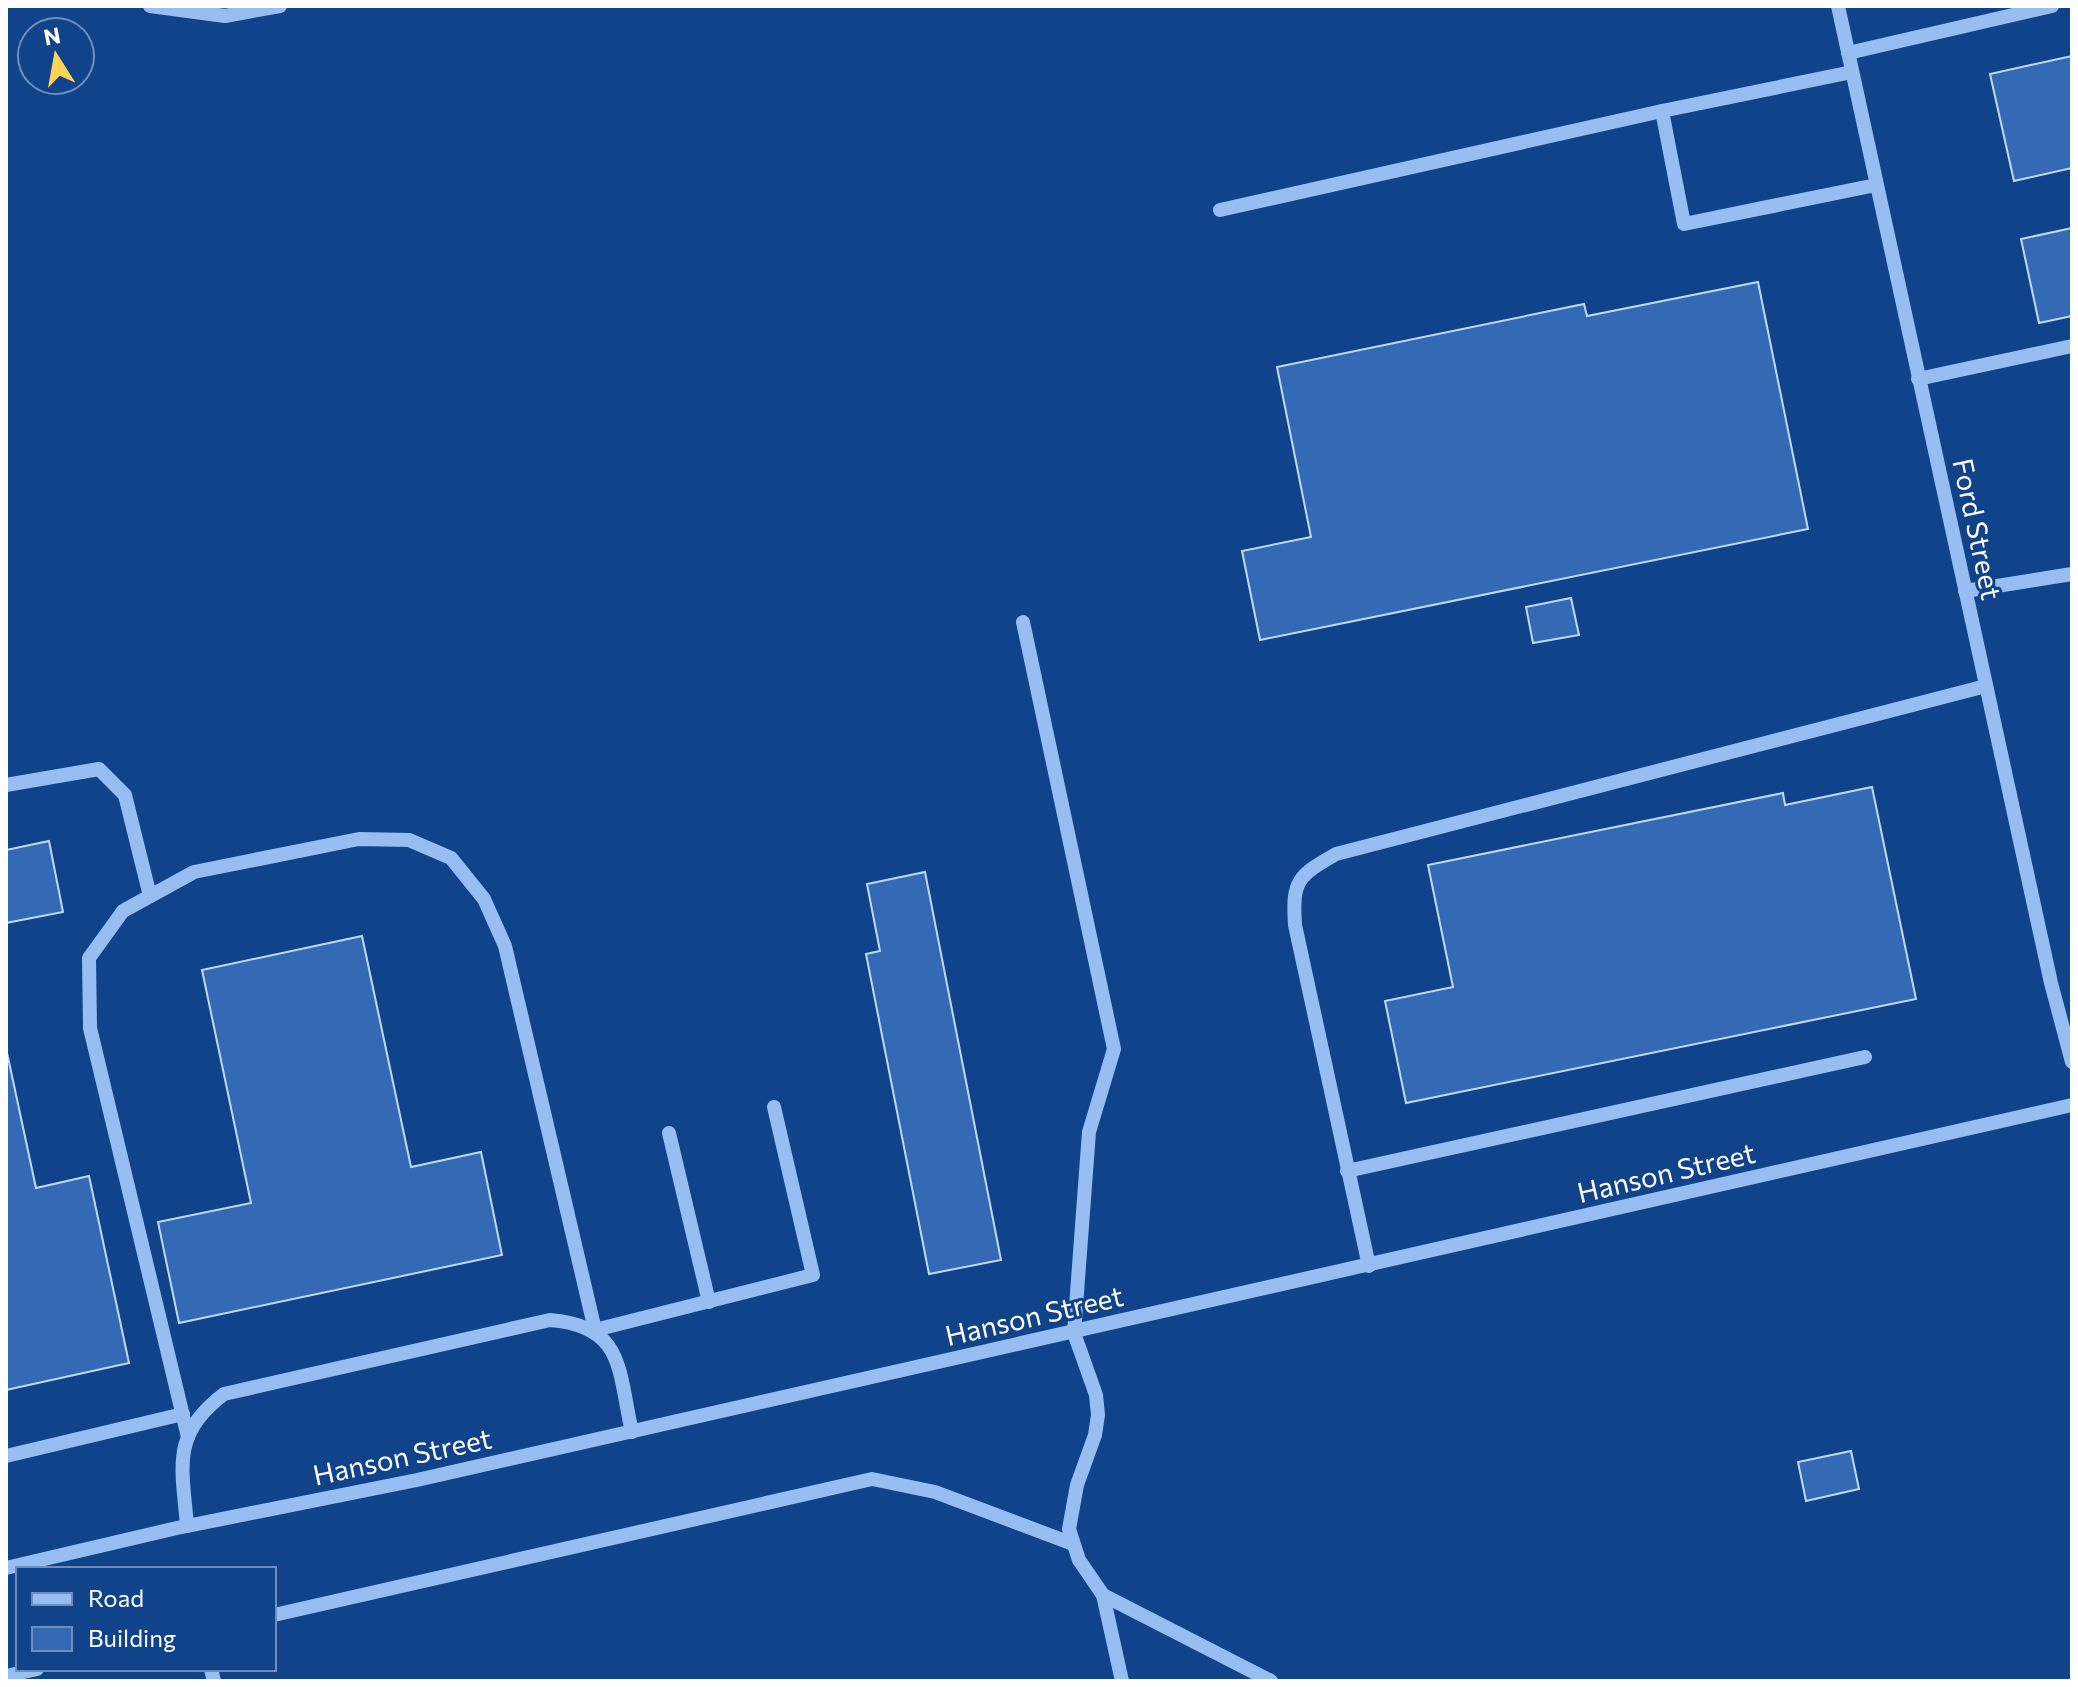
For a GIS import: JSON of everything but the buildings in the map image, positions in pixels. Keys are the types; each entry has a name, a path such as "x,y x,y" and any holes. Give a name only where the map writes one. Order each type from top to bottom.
{"street":[{"path":"150,6 225,16 280,6"},
{"name":"Ford Street","path":"1838,6 1986,686 2072,1062"},
{"path":"1848,53 2052,6"},
{"path":"1220,210 1662,111 1852,72"},
{"path":"1662,111 1684,224 1876,185"},
{"path":"1918,379 2072,346"},
{"path":"1965,591 2072,574"},
{"path":"1023,622 1114,1049 1089,1132 1074,1333 1096,1395 1098,1415 1095,1435 1077,1485 1069,1529 1079,1560 1103,1595 1122,1681"},
{"path":"1369,1266 1295,925 1293,893 1307,871 1336,854 1986,686"},
{"path":"6,785 99,769 125,795 150,896"},
{"path":"188,1437 90,1028 89,958 123,911 194,872 359,839 409,840 451,858 484,899 505,946 595,1330"},
{"path":"1347,1171 1865,1057"},
{"name":"Hanson Street","path":"6,1568 1074,1333 2072,1105"},
{"path":"595,1330 813,1275 774,1107"},
{"path":"669,1133 709,1302"},
{"path":"187,1526 181,1464 188,1437 200,1413 224,1394 550,1320 579,1322 595,1330 612,1347 632,1432"},
{"path":"6,1456 183,1414"},
{"path":"276,1615 872,1479 935,1492 1073,1544"},
{"path":"1103,1595 1271,1681"},
{"path":"6,1676 28,1671"}]}
